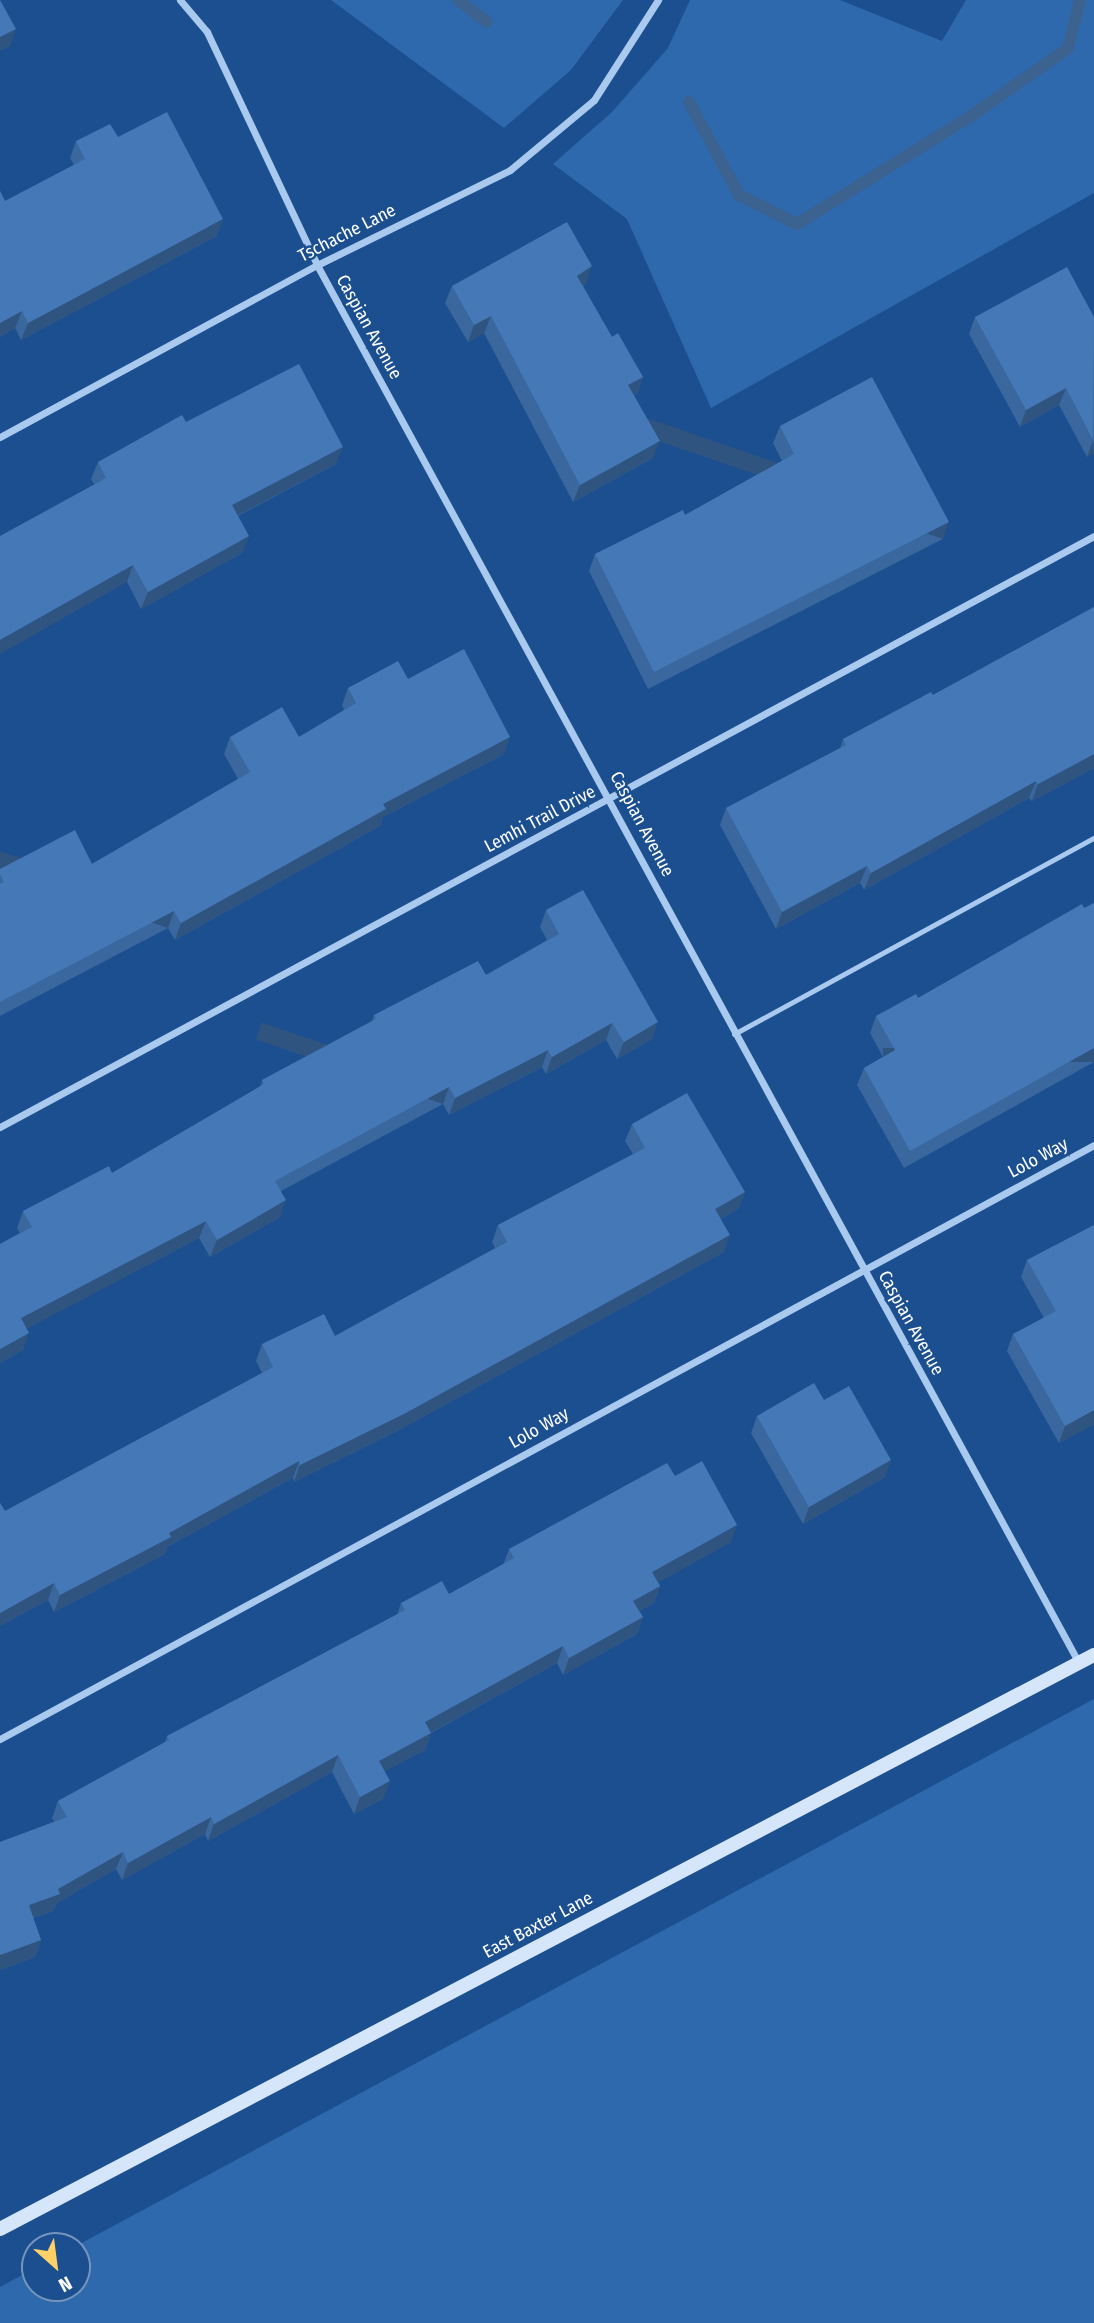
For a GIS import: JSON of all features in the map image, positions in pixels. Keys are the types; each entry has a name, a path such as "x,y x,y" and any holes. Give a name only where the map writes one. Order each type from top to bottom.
{"main road":[{"name":"East Baxter Lane","path":"0,2229 1094,1655"}],"street":[{"name":"Caspian Avenue","path":"180,0 206,32 317,265 611,799 734,1034 1079,1663"},
{"name":"Tschache Lane","path":"0,437 317,265 510,170 594,100 658,0"},
{"name":"Lemhi Trail Drive","path":"0,1127 1094,536"},
{"name":"Lolo Way","path":"0,1739 1094,1145"}],"lane":[{"path":"734,1034 1094,838"}],"shaded area":[{"path":"331,0 623,0 571,70 504,128"},
{"path":"690,0 840,0 942,41 966,0 1094,0 1094,193 711,408 627,219 553,164 612,112 668,48"},
{"path":"1094,1699 1094,2323 0,2323 0,2287 21,2276 21,2302 91,2302 91,2238"}],"building":[{"path":"0,0 16,29 0,37"},
{"path":"167,112 223,219 28,323 22,311 0,323 0,191 5,201 85,159 76,141 110,124 118,137"},
{"path":"567,222 592,266 577,276 612,337 618,333 643,377 628,385 660,441 580,485 491,316 474,325 452,286"},
{"path":"1067,267 1094,317 1093,440 1066,388 1026,410 975,317"},
{"path":"299,364 343,447 232,505 249,536 148,592 133,565 0,640 0,536 106,478 98,462 182,415 186,422"},
{"path":"872,377 949,522 654,672 595,554 683,510 685,515 794,454 780,426"},
{"path":"1094,607 1094,754 1038,784 1036,781 871,873 867,866 782,912 726,808 846,745 843,739 931,692 933,695"},
{"path":"464,649 510,737 383,804 386,809 181,923 174,911 0,1002 0,884 4,882 0,869 75,830 92,864 250,772 230,737 282,707 299,737 356,703 348,688 398,661 408,679"},
{"path":"583,890 658,1022 624,1042 612,1023 552,1057 548,1050 455,1098 449,1087 275,1181 286,1200 217,1240 206,1221 21,1318 29,1333 0,1349 0,1244 32,1227 23,1211 109,1166 112,1173 264,1084 262,1080 376,1019 374,1015 478,961 486,975 559,934 546,910"},
{"path":"1094,903 1094,1048 910,1151 864,1068 895,1050 876,1016 916,994 918,998 1082,904 1084,908"},
{"path":"687,1093 745,1192 715,1209 730,1235 404,1414 300,1465 299,1461 169,1533 171,1537 60,1595 54,1583 0,1613 0,1503 5,1511 273,1367 262,1344 324,1314 335,1336 507,1242 498,1225 645,1148 632,1124"},
{"path":"1094,1225 1094,1410 1065,1426 1013,1334 1056,1311 1027,1260"},
{"path":"814,1383 824,1400 849,1386 891,1460 809,1507 757,1416"},
{"path":"702,1461 737,1525 652,1572 660,1586 633,1601 643,1617 569,1658 563,1646 425,1722 431,1733 379,1761 390,1781 360,1797 338,1755 214,1824 211,1817 128,1863 123,1852 58,1889 60,1894 29,1905 41,1940 0,1955 0,1842 67,1817 58,1801 169,1740 167,1736 405,1610 401,1603 442,1581 449,1594 514,1558 509,1549 667,1463 675,1476"}],"waterway":[{"path":"458,0 487,22"},
{"path":"689,102 739,195 797,224 971,116 1068,48 1080,0"}]}
